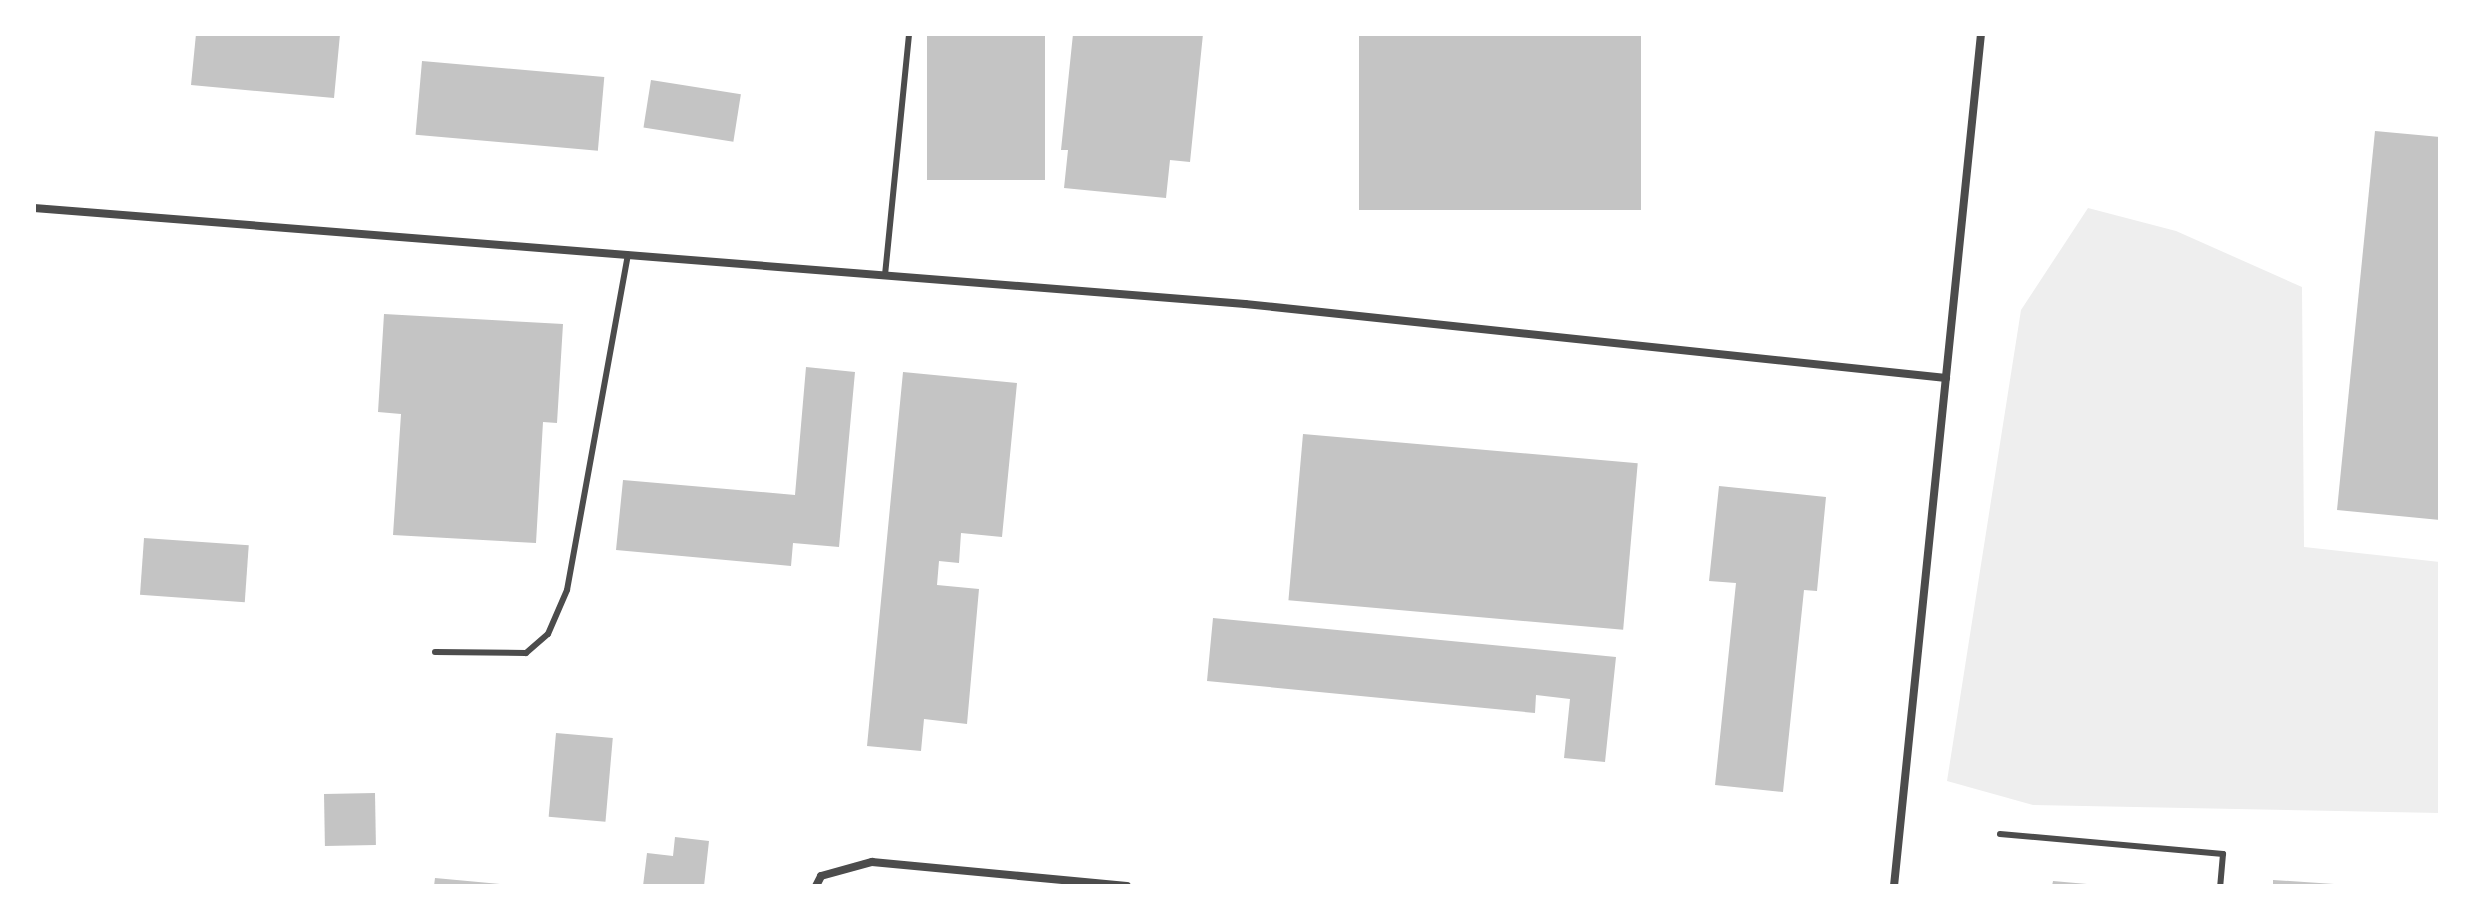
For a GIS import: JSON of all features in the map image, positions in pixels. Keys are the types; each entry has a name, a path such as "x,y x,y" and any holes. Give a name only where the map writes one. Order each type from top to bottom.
{"street":[{"path":"1894,886 1981,34"},
{"path":"34,208 1245,304 1946,378"},
{"path":"816,886 821,876 872,862 1127,886"}],"lane":[{"path":"885,275 909,34"},
{"path":"435,652 526,653 548,634 567,590 628,255"},
{"path":"2000,834 2223,854 2220,886"}],"shaded area":[{"path":"2088,208 2176,231 2302,287 2304,547 2440,562 2440,813 2033,805 1947,781 2021,310"}],"building":[{"path":"196,34 340,34 334,98 191,85"},
{"path":"927,34 1045,34 1045,180 927,180"},
{"path":"1073,34 1203,34 1190,162 1170,160 1166,198 1064,188 1068,150 1061,150"},
{"path":"1359,34 1641,34 1641,210 1359,210"},
{"path":"422,61 604,77 598,151 416,135"},
{"path":"651,80 741,94 733,142 643,127"},
{"path":"2375,131 2440,137 2440,520 2337,510"},
{"path":"384,314 563,324 557,423 543,422 536,543 393,535 401,414 378,412"},
{"path":"806,367 855,372 839,547 793,543 791,566 616,550 623,480 795,495"},
{"path":"903,372 1017,383 1002,537 961,533 959,563 939,561 937,585 979,589 967,724 924,719 921,751 867,746"},
{"path":"1303,434 1638,463 1623,630 1288,600"},
{"path":"1719,486 1826,497 1817,591 1804,590 1783,792 1715,785 1736,583 1709,581"},
{"path":"144,538 249,545 245,602 140,595"},
{"path":"1213,618 1616,657 1605,762 1564,758 1570,699 1536,695 1535,713 1207,681"},
{"path":"556,733 613,738 605,822 549,817"},
{"path":"375,793 376,845 325,846 324,794"},
{"path":"675,837 709,841 704,886 643,886 647,853 673,856"},
{"path":"435,878 500,884 500,886 434,886"},
{"path":"2273,880 2334,884 2334,886 2273,886"},
{"path":"2053,881 2087,884 2087,886 2052,886"}]}
